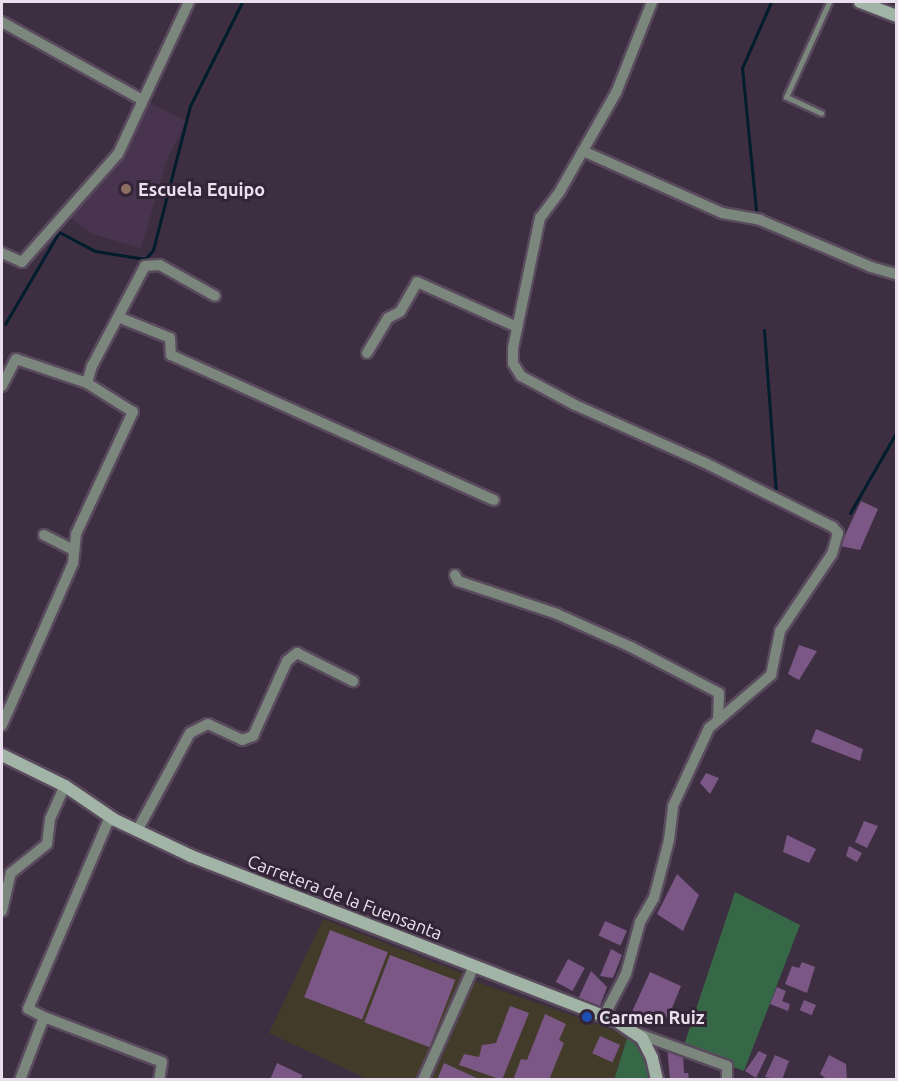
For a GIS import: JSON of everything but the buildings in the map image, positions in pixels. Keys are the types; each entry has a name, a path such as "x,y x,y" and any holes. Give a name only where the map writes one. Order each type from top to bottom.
{"main road":[{"path":"860,2 897,16"},
{"name":"Carretera de la Fuensanta","path":"2,755 65,786 110,817 137,831 317,908 604,1017 642,1038 652,1058 657,1080"}],"street":[{"path":"2,253 22,262 118,154 141,99 189,2"},
{"path":"604,1017 626,974 640,922 654,898 673,806 709,728 771,675 780,631 832,554 838,533 833,527 713,467 575,405 521,376 513,363 517,327 540,218 584,151 616,93 652,2"},
{"path":"2,22 141,99"},
{"path":"584,151 722,213 760,220 871,267 897,274"},
{"path":"87,383 92,366 145,266 160,265 215,296"},
{"path":"367,353 388,318 400,312 417,282 517,327"},
{"path":"118,317 170,338 171,355 494,500"},
{"path":"2,386 16,359 87,383 133,412 76,534 73,563 2,725"},
{"path":"44,535 74,550"},
{"path":"455,575 458,581 557,614 631,646 719,693 718,720"},
{"path":"137,831 190,733 208,724 242,740 253,736 287,661 297,653 353,681"},
{"path":"2,911 11,873 47,844 50,819 65,786"},
{"path":"110,817 28,1009 162,1062 159,1080"},
{"path":"423,1080 474,966"},
{"path":"20,1080 44,1017"},
{"path":"633,1032 727,1066 727,1080"}],"lane":[{"path":"821,113 786,98 829,2"}],"shaded area":[{"name":"Escuela Equipo","path":"146,101 186,121 167,160 141,248 95,235 69,217 121,157"},
{"path":"323,919 464,974 419,1079 367,1079 269,1033"},
{"path":"474,981 628,1035 614,1079 432,1080"}],"green space":[{"path":"735,892 800,925 744,1071 683,1048"},
{"path":"628,1035 643,1053 650,1079 614,1080"}],"waterway":[{"path":"5,324 59,232 95,251 145,259 153,250 190,106 242,2"},
{"path":"756,210 742,68 771,2"},
{"path":"764,330 776,494"},
{"path":"850,513 896,433"}],"place":[{"name":"Escuela Equipo","path":"126,189"},
{"name":"Carmen Ruiz","path":"587,1017"}]}
